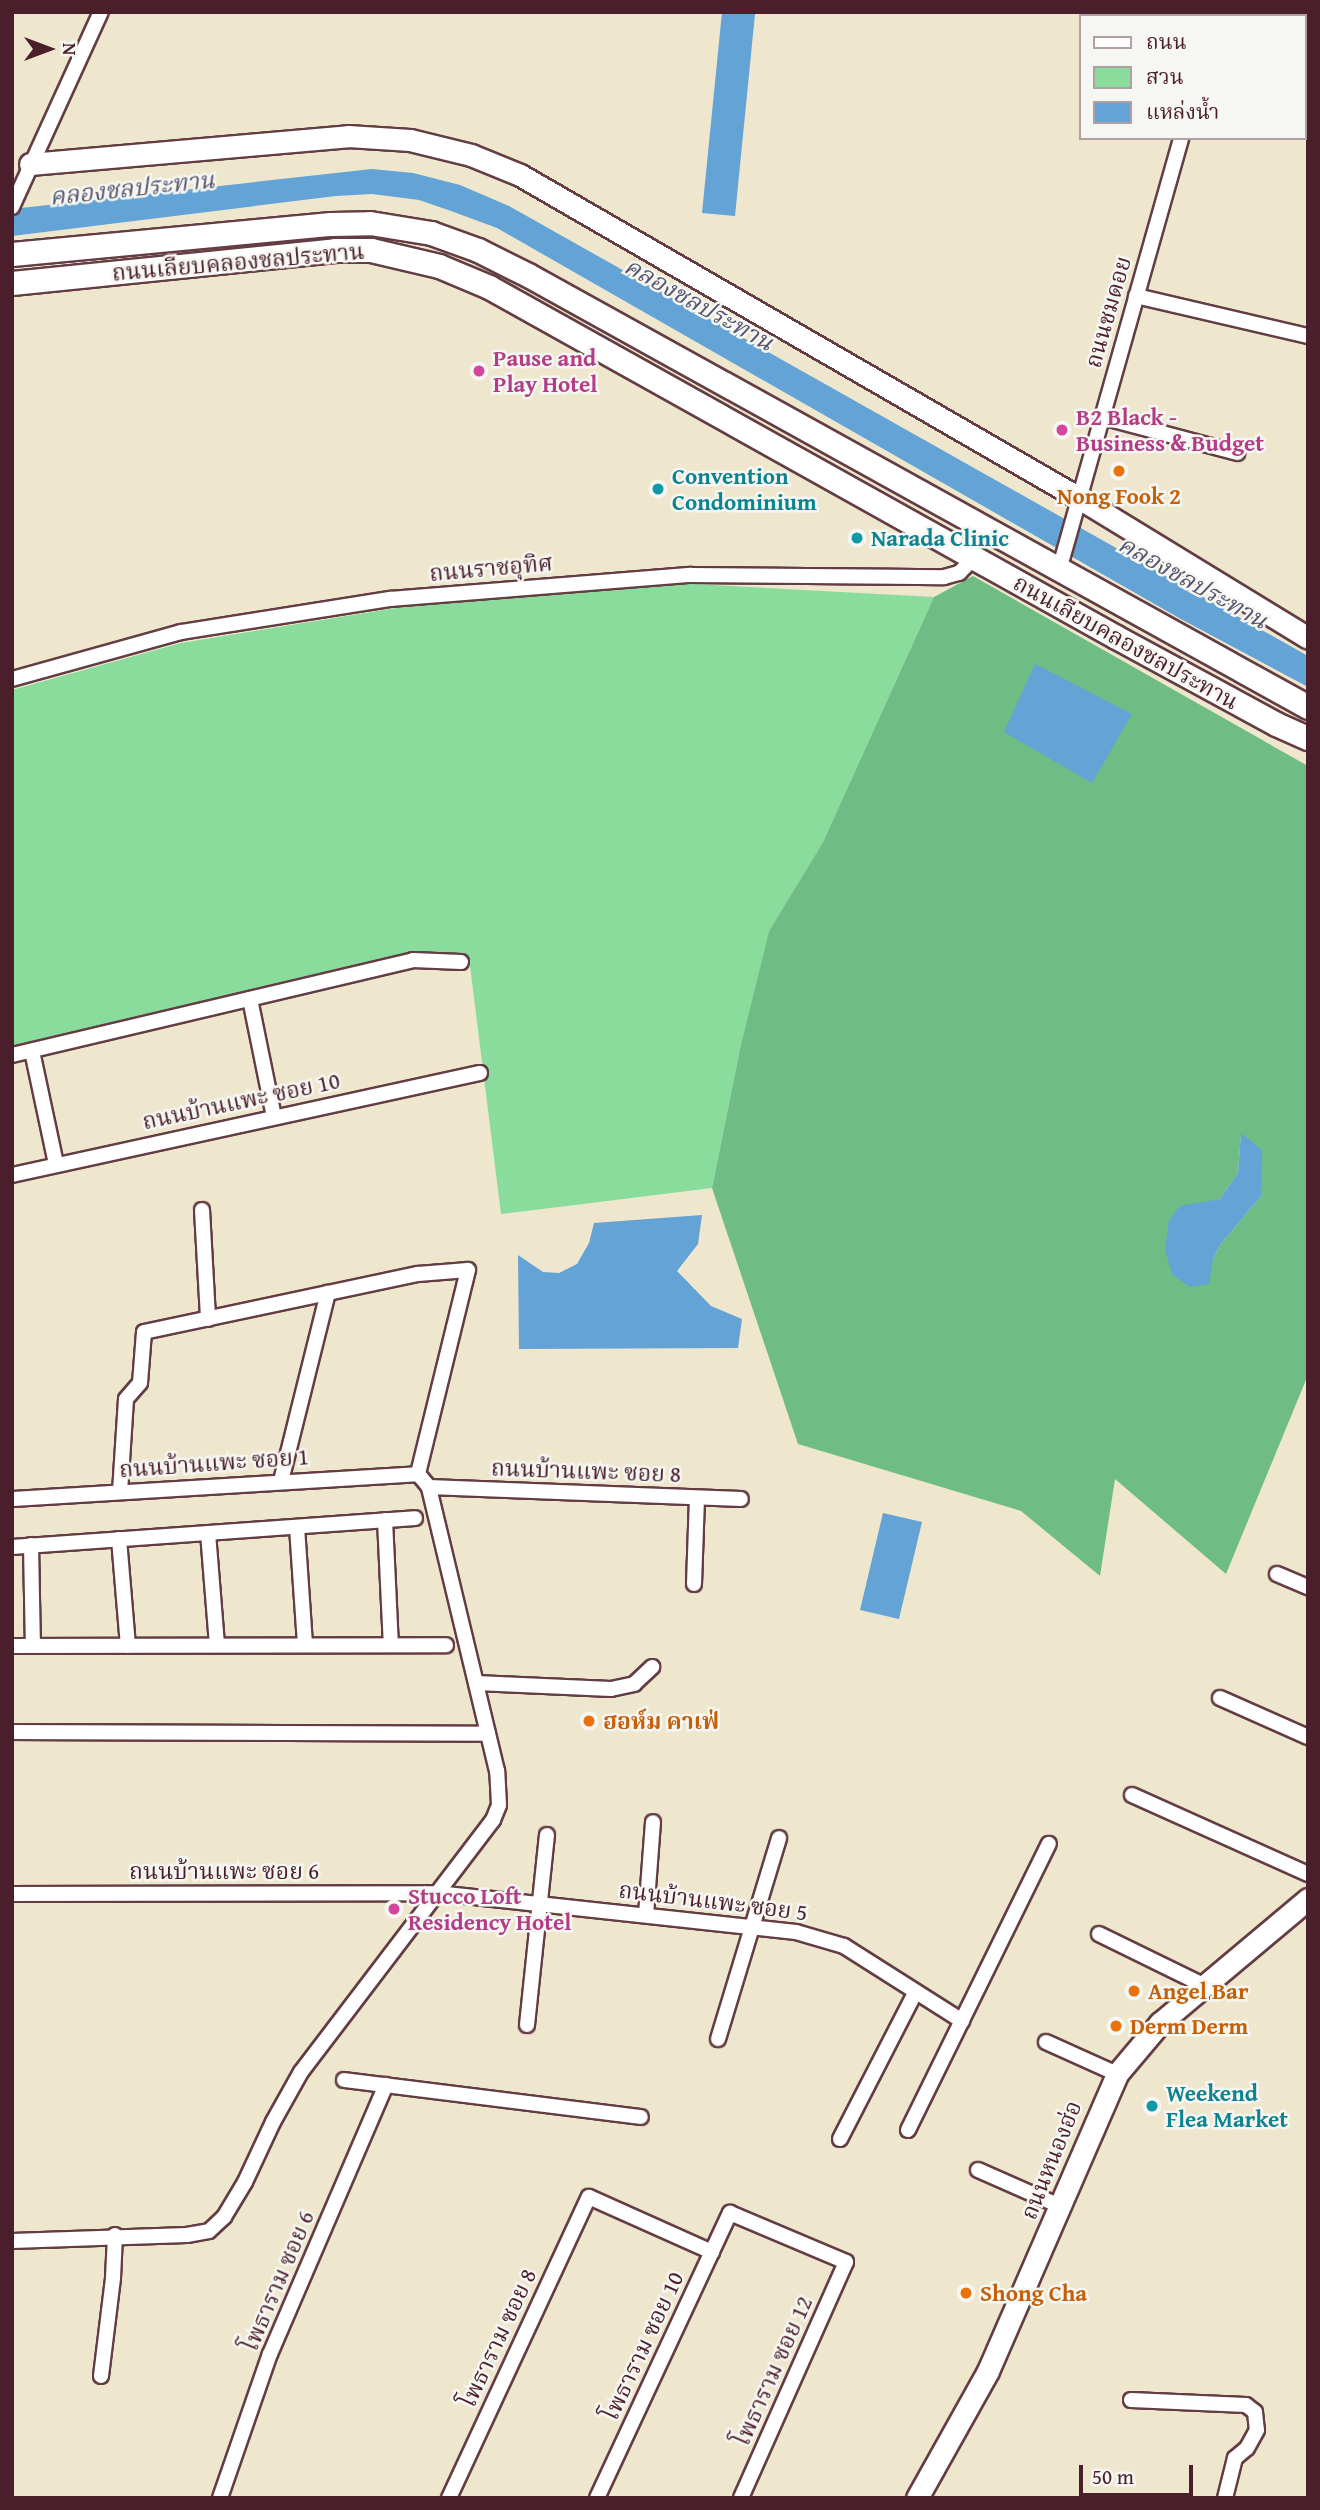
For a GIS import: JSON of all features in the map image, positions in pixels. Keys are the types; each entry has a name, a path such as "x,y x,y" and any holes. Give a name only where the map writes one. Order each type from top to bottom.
{"main road":[{"path":"28,171 348,136 410,140 471,155 520,175 1079,498 1308,638"},
{"name":"ถนนเลียบคลองชลประทาน","path":"12,256 331,224 370,223 431,233 478,250 528,275 1308,707"},
{"name":"ถนนเลียบคลองชลประทาน","path":"12,282 335,250 371,250 426,262 489,286 974,558 1265,718 1308,738"},
{"path":"974,558 989,531"},
{"name":"ถนนหนองฮ่อ","path":"917,2498 988,2371 1062,2207 1117,2074 1160,2022 1308,1899"}],"street":[{"path":"12,207 101,12"},
{"name":"ถนนชมดอย","path":"1059,570 1180,140"},
{"path":"1136,296 1308,336"},
{"path":"1101,417 1237,453"},
{"name":"ถนนราชอุทิศ","path":"12,679 181,632 390,599 691,575 944,577 959,573 974,558"},
{"path":"12,1055 413,960 461,962"},
{"path":"250,999 274,1117"},
{"path":"32,1051 56,1164"},
{"name":"ถนนบ้านแพะ ซอย 10","path":"12,1175 480,1073"},
{"path":"202,1210 208,1319"},
{"path":"12,2241 115,2235 187,2235 209,2231 223,2217 301,2073 483,1834 499,1805 497,1771 429,1488 418,1474 468,1269 418,1274 144,1332 140,1383 126,1399 120,1492"},
{"path":"281,1481 328,1293"},
{"name":"ถนนบ้านแพะ ซอย 1","path":"12,1499 418,1474"},
{"name":"ถนนบ้านแพะ ซอย 8","path":"429,1488 741,1500"},
{"path":"694,1584 697,1498"},
{"path":"12,1547 415,1518"},
{"path":"385,1520 391,1645"},
{"path":"297,1527 305,1645"},
{"path":"208,1533 218,1646"},
{"path":"119,1539 128,1646"},
{"path":"31,1545 33,1646"},
{"path":"1277,1574 1308,1587"},
{"path":"12,1646 446,1645"},
{"path":"476,1683 611,1689 634,1684 652,1667"},
{"path":"1220,1698 1308,1737"},
{"path":"12,1732 488,1734"},
{"path":"1132,1795 1308,1874"},
{"path":"646,1915 653,1822"},
{"path":"527,2025 542,1904 547,1835"},
{"path":"718,2039 779,1838"},
{"path":"908,2130 1049,1844"},
{"name":"ถนนบ้านแพะ ซอย 6","path":"12,1894 437,1894"},
{"name":"ถนนบ้านแพะ ซอย 5","path":"437,1894 796,1932 844,1947 962,2021"},
{"path":"1099,1934 1203,1985"},
{"path":"840,2139 915,1993"},
{"path":"1046,2042 1117,2074"},
{"path":"344,2080 641,2117"},
{"name":"โพธาราม ซอย 6","path":"220,2498 270,2354 386,2085"},
{"path":"978,2170 1062,2207"},
{"name":"โพธาราม ซอย 8","path":"449,2498 589,2197 712,2252"},
{"name":"โพธาราม ซอย 10","path":"597,2498 730,2213 846,2262"},
{"path":"101,2376 113,2278 115,2235"},
{"name":"โพธาราม ซอย 12","path":"740,2498 846,2262"},
{"path":"1131,2400 1246,2405 1255,2412 1257,2430 1247,2448 1235,2458 1225,2498"}],"green space":[{"path":"973,576 1308,766 1308,1375 1226,1574 1115,1479 1100,1576 1021,1511 798,1444 712,1188 741,1044 769,931 823,842 934,597","holes":["1241,1134 1261,1196 1220,1245 1213,1259 1201,1204 1220,1199 1238,1173"]},
{"path":"677,583 934,597 823,842 769,931 741,1044 712,1188 501,1214 469,958 399,955 12,1048 12,690 181,643 402,607"}],"water":[{"path":"722,12 755,14 735,216 702,213"},
{"path":"372,169 413,173 460,185 509,206 1308,656 1308,687 1179,618 497,228 451,211 419,200 372,194 336,196 12,236 12,209"},
{"path":"1035,664 1132,714 1092,783 1004,732"},
{"path":"1241,1133 1262,1150 1261,1196 1220,1245 1213,1259 1209,1284 1190,1287 1172,1274 1165,1250 1169,1220 1180,1206 1220,1199 1238,1173"},
{"path":"702,1215 698,1244 677,1271 711,1306 742,1319 738,1348 519,1349 518,1255 543,1272 559,1273 577,1264 589,1243 594,1223"},
{"path":"883,1513 922,1522 899,1619 860,1610"}],"place":[{"name":"Pause and Play Hotel","path":"479,371"},
{"name":"B2 Black - Business & Budget","path":"1062,430"},
{"name":"Nong Fook 2","path":"1119,471"},
{"name":"Convention Condominium","path":"658,489"},
{"name":"Narada Clinic","path":"857,538"},
{"name":"ฮอห์ม คาเฟ่","path":"589,1721"},
{"name":"Stucco Loft Residency Hotel","path":"394,1909"},
{"name":"Angel Bar","path":"1134,1991"},
{"name":"Derm Derm","path":"1116,2026"},
{"name":"Weekend Flea Market","path":"1152,2106"},
{"name":"Shong Cha","path":"966,2293"}],"water label":[{"name":"คลองชลประทาน","path":"132,188"},
{"name":"คลองชลประทาน","path":"699,304"},
{"name":"คลองชลประทาน","path":"1193,582"}]}
